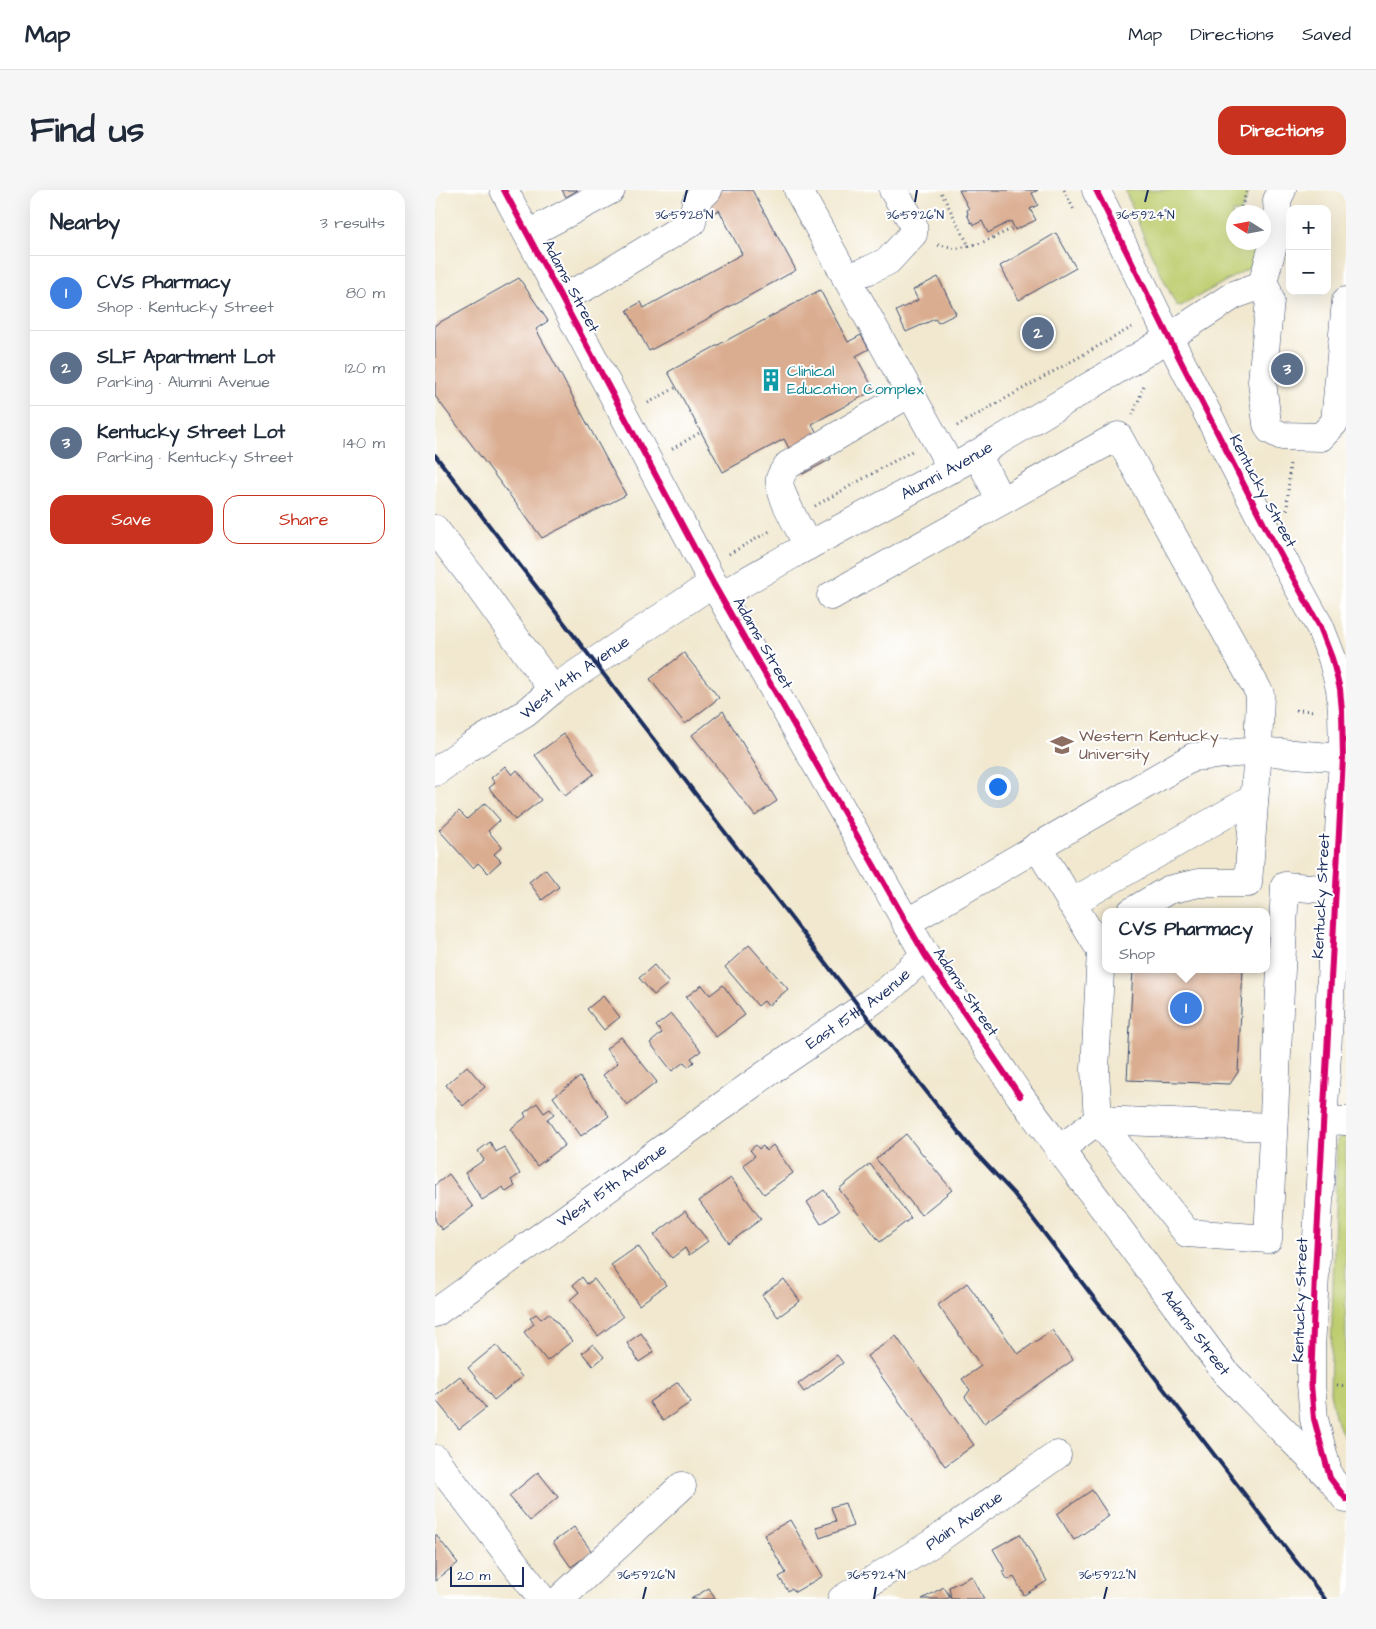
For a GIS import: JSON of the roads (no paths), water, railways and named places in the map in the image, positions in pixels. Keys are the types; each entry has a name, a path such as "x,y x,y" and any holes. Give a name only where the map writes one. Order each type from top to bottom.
{"main road":[{"name":"Adams Street","path":"504,190 717,589 925,955 1020,1096 1226,1372 1330,1478"},
{"path":"528,234 611,190"},
{"path":"561,296 585,287 692,222 696,202 708,190"},
{"path":"798,190 952,469"},
{"path":"846,278 888,261 913,234 913,223 893,190"},
{"name":"Kentucky Street","path":"1096,190 1267,530 1320,628 1332,658 1340,689 1343,758 1335,890 1334,1121 1311,1349 1311,1384 1315,1419 1330,1478"},
{"path":"1282,190 1277,200 1274,242 1262,285 1267,289 1270,300 1262,380 1267,424 1270,430 1282,436 1321,437 1335,422 1346,301"},
{"name":"Alumni Avenue","path":"717,589 808,546 952,469 1169,338 1234,295 1262,285"},
{"path":"808,546 782,493 780,479 783,471 788,465 910,393"},
{"path":"831,596 1118,436 1260,694 1249,883"},
{"path":"977,454 1001,500"},
{"path":"435,529 553,690"},
{"name":"West 14th Avenue","path":"435,772 470,747 526,713 553,690 717,589"},
{"path":"907,923 1193,757 1258,751 1343,758"},
{"path":"1071,902 1254,798"},
{"path":"1037,846 1071,902 1102,945"},
{"path":"1138,908 1168,890 1199,884 1249,883 1335,890"},
{"path":"1102,962 1095,1070 1098,1120 1187,1234 1268,1239 1285,886"},
{"name":"East 15th Avenue","path":"789,1059 889,989 925,955"},
{"name":"West 15th Avenue","path":"435,1313 789,1059"},
{"path":"1059,1150 1098,1120 1273,1127"},
{"name":"Plain Avenue","path":"843,1599 931,1544 1057,1454"},
{"path":"435,1459 542,1599"},
{"path":"1330,1478 1346,1500"},
{"path":"559,1599 682,1486"}],"railway":[{"path":"435,455 861,1009 971,1148 1014,1194 1325,1599"}],"place":[{"name":"SLF Apartment Lot","path":"1038,333"},
{"name":"Kentucky Street Lot","path":"1287,369"},
{"name":"Clinical Education Complex","path":"771,380"},
{"name":"Western Kentucky University","path":"1062,745"},
{"name":"CVS Pharmacy","path":"1186,1008"}]}
